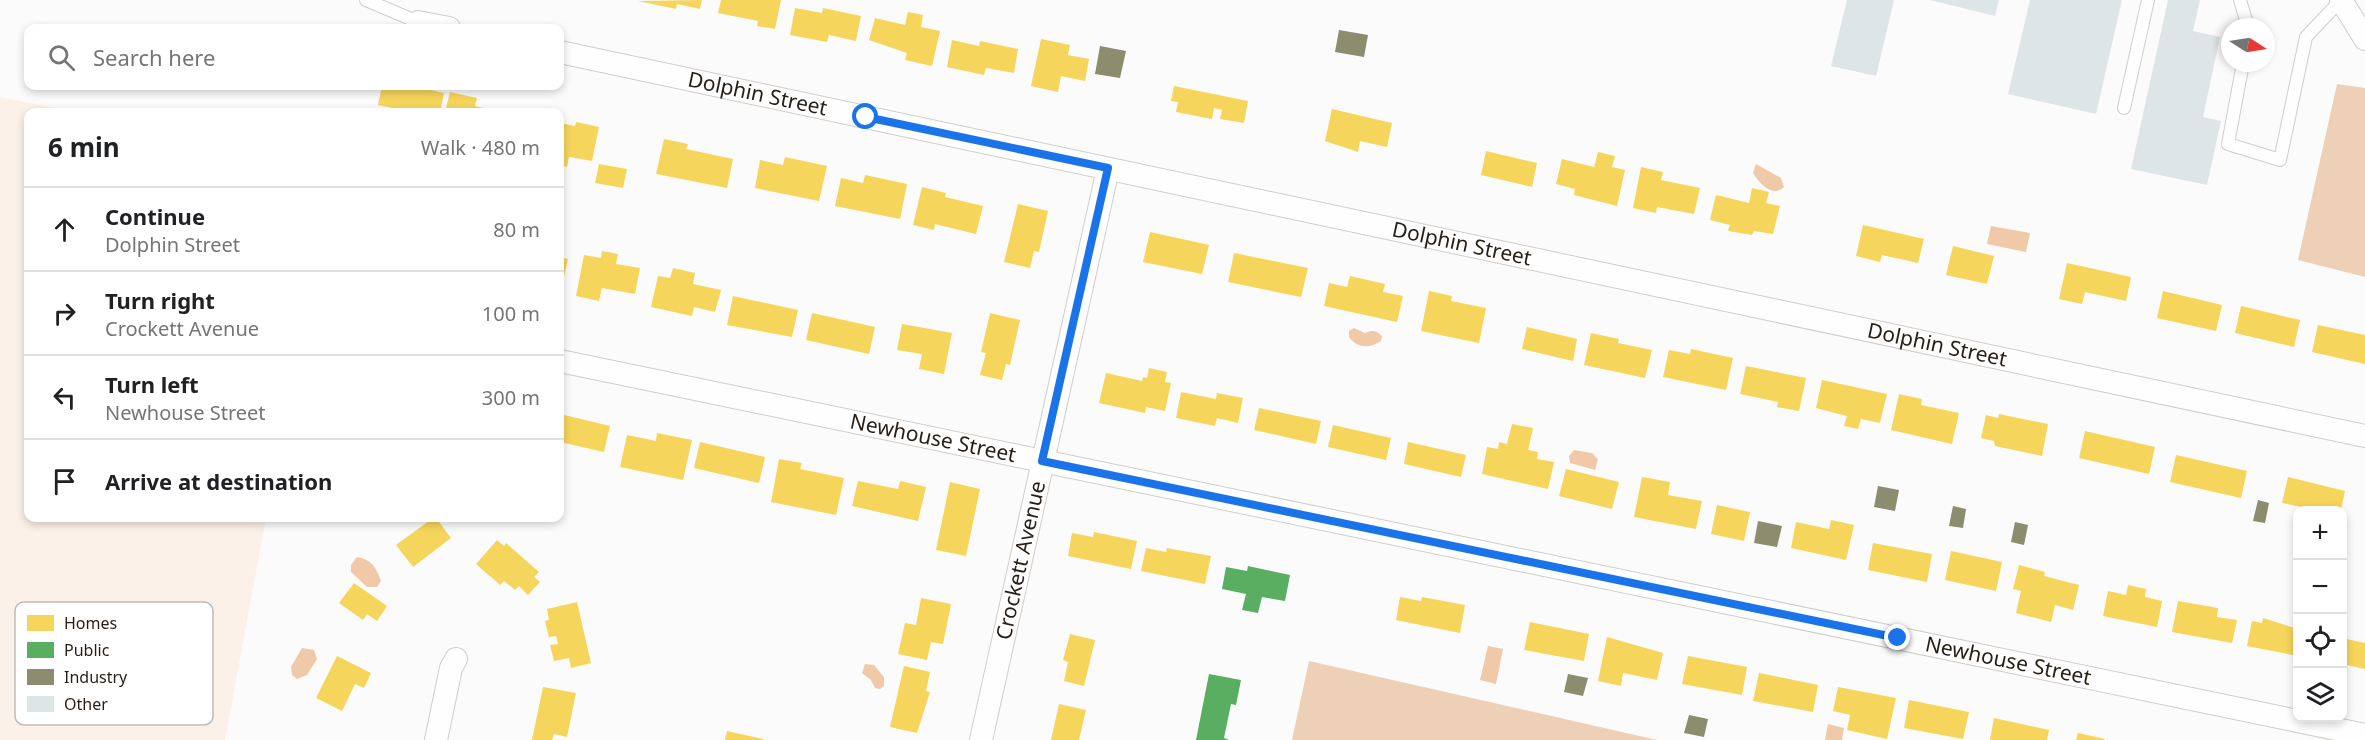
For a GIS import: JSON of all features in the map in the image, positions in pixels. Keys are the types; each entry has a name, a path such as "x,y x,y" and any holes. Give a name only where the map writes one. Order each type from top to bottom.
{"street":[{"path":"2341,0 2365,39"},
{"path":"418,22 428,24"},
{"name":"Dolphin Street","path":"564,53 2365,436"},
{"name":"Crockett Avenue","path":"981,740 1108,168"},
{"name":"Newhouse Street","path":"564,362 2365,735"},
{"path":"436,740 451,668 456,659"}],"lane":[{"path":"366,0 418,22"},
{"path":"2124,108 2148,0"},
{"path":"2240,0 2245,18"},
{"path":"2241,72 2228,144 2280,160 2306,37 2341,0"}],"shaded area":[{"path":"2337,84 2365,88 2365,277 2298,260"},
{"path":"0,97 55,108 24,108 24,522 265,522 225,740 0,740"},
{"path":"1756,164 1781,178 1784,187 1775,191 1763,185 1753,173"},
{"path":"1991,226 2030,233 2026,252 1987,244"},
{"path":"1354,328 1365,333 1376,332 1382,336 1381,341 1368,346 1359,345 1349,337 1349,331"},
{"path":"1574,450 1592,453 1598,459 1595,470 1570,463 1569,456"},
{"path":"357,557 366,560 375,568 381,581 377,587 367,587 351,572 351,565"},
{"path":"1488,646 1503,649 1496,684 1480,680"},
{"path":"302,648 314,650 317,659 307,675 297,679 292,675 291,667"},
{"path":"1309,661 1657,740 1292,740"},
{"path":"865,664 874,665 884,677 884,686 880,689 875,688 871,680 862,673"},
{"path":"1828,724 1844,728 1842,740 1825,740"}],"building: Homes":[{"path":"702,0 700,9 677,4 676,9 638,1"},
{"path":"721,0 781,0 775,29 757,26 758,21 718,13"},
{"path":"795,8 822,13 823,8 861,16 856,41 829,35 827,42 790,35"},
{"path":"908,12 923,15 921,27 940,31 932,66 905,60 907,53 869,40 875,18 905,25"},
{"path":"1041,39 1070,45 1068,55 1089,59 1085,81 1061,76 1058,92 1031,86"},
{"path":"952,40 979,46 980,41 1018,49 1014,73 986,68 984,75 947,67"},
{"path":"1174,86 1248,101 1244,123 1220,119 1222,110 1214,108 1212,119 1176,112 1178,102 1171,101"},
{"path":"381,90 431,90 444,93 441,108 393,108 378,105"},
{"path":"450,92 477,98 475,106 483,108 446,108"},
{"path":"1332,109 1392,123 1387,147 1360,141 1358,152 1325,141"},
{"path":"576,122 599,127 592,161 569,157 567,167 564,166 564,124 575,126"},
{"path":"664,139 688,144 686,149 733,159 727,188 656,174"},
{"path":"1486,151 1537,163 1532,187 1481,175"},
{"path":"1598,152 1615,156 1612,167 1625,170 1617,206 1574,195 1575,189 1556,184 1562,159 1594,167"},
{"path":"785,157 827,166 819,201 755,188 760,160 783,165"},
{"path":"599,164 627,169 623,188 595,183"},
{"path":"1641,167 1663,172 1661,180 1700,188 1694,214 1657,207 1656,213 1633,208"},
{"path":"865,175 907,184 900,219 835,206 841,178 863,183"},
{"path":"922,187 946,193 945,197 983,206 976,234 935,224 934,230 913,225"},
{"path":"1752,188 1769,192 1766,203 1780,206 1773,234 1754,231 1752,235 1728,231 1730,225 1710,220 1716,195 1749,203"},
{"path":"1018,204 1048,211 1039,252 1034,251 1030,268 1004,262"},
{"path":"1863,225 1924,239 1918,263 1882,255 1880,262 1856,256"},
{"path":"1150,232 1209,245 1202,274 1143,262"},
{"path":"1953,246 1994,256 1987,284 1946,275"},
{"path":"602,251 618,254 616,264 640,268 635,294 602,288 599,301 576,296 584,255 601,258"},
{"path":"1234,253 1308,268 1301,297 1228,282"},
{"path":"564,258 568,259 564,276"},
{"path":"2067,263 2131,277 2126,301 2085,292 2082,304 2059,299"},
{"path":"673,268 695,273 693,284 721,290 715,312 694,307 692,316 651,307 658,276 670,278"},
{"path":"1350,276 1385,284 1383,292 1403,296 1397,322 1324,306 1329,283 1347,287"},
{"path":"1429,291 1452,296 1451,301 1486,308 1479,343 1421,331"},
{"path":"2163,291 2222,305 2216,331 2157,318"},
{"path":"733,296 798,310 792,337 727,325"},
{"path":"2241,306 2300,320 2294,347 2235,333"},
{"path":"812,313 875,327 869,354 806,340"},
{"path":"990,313 1020,320 1010,365 1006,364 1002,380 980,375 986,353 981,352"},
{"path":"902,324 952,333 944,374 919,369 922,354 897,350"},
{"path":"2318,325 2365,335 2365,364 2312,352"},
{"path":"1527,327 1577,339 1573,361 1522,349"},
{"path":"1591,333 1619,339 1618,343 1652,350 1645,378 1584,365"},
{"path":"1691,349 1733,358 1726,390 1663,377 1669,350 1690,354"},
{"path":"1746,366 1806,378 1799,411 1777,407 1778,402 1740,394"},
{"path":"1149,368 1167,372 1165,382 1171,383 1165,411 1146,407 1145,413 1099,403 1106,373 1142,381 1143,377 1147,378"},
{"path":"1822,380 1887,394 1880,423 1861,419 1858,429 1844,426 1847,416 1816,408"},
{"path":"1181,392 1216,399 1217,393 1243,398 1238,423 1217,418 1215,426 1176,418"},
{"path":"1899,394 1922,399 1921,405 1959,413 1952,444 1891,430"},
{"path":"1259,408 1321,421 1316,444 1254,430"},
{"path":"1999,414 2048,424 2042,456 1995,446 1994,441 1981,438 1986,415 1998,418"},
{"path":"564,415 610,426 604,452 564,443"},
{"path":"1512,424 1533,428 1528,450 1538,452 1537,459 1554,462 1548,489 1482,474 1487,447 1498,449 1499,442 1507,444"},
{"path":"1333,425 1391,438 1386,460 1328,447"},
{"path":"2085,431 2155,447 2149,474 2079,458"},
{"path":"657,433 692,440 683,480 620,467 627,435 656,441"},
{"path":"700,442 765,457 759,483 694,468"},
{"path":"1408,442 1466,455 1461,477 1404,464"},
{"path":"2176,455 2247,471 2241,498 2170,482"},
{"path":"779,459 802,463 800,469 844,478 836,515 771,502"},
{"path":"1566,469 1619,482 1612,509 1559,496"},
{"path":"1642,477 1670,482 1668,495 1702,501 1696,529 1634,517"},
{"path":"2288,477 2345,491 2342,506 2296,506 2282,503"},
{"path":"858,481 898,489 900,481 926,487 918,521 852,506"},
{"path":"950,482 980,489 966,556 936,550"},
{"path":"1717,505 1750,512 1744,541 1711,534"},
{"path":"1831,520 1854,525 1846,560 1791,548 1796,522 1829,529"},
{"path":"428,522 439,522 451,538 413,567 396,545"},
{"path":"1094,532 1137,541 1131,569 1068,556 1072,533 1093,537"},
{"path":"497,540 504,546 506,543 539,572 534,577 540,582 528,595 519,586 515,590 504,581 500,585 476,564"},
{"path":"1873,543 1932,554 1927,582 1868,570"},
{"path":"1146,548 1166,552 1167,548 1211,556 1205,584 1141,571"},
{"path":"1951,551 2002,562 1996,591 1945,580"},
{"path":"2019,565 2045,572 2044,576 2079,585 2073,610 2055,605 2051,622 2016,613 2021,591 2013,589"},
{"path":"354,583 387,606 377,621 367,614 363,620 339,603"},
{"path":"2128,585 2146,589 2145,597 2162,601 2157,627 2103,616 2108,591 2126,595"},
{"path":"1400,597 1421,601 1422,597 1465,605 1460,633 1396,620"},
{"path":"921,598 951,604 943,644 931,642 927,660 898,654 905,623 916,625"},
{"path":"2178,601 2218,608 2217,617 2237,620 2232,643 2172,632"},
{"path":"577,602 591,663 571,668 569,658 554,661 550,645 558,644 556,636 549,637 545,621 549,620 547,609"},
{"path":"2263,618 2293,627 2293,655 2247,646 2252,621 2262,623"},
{"path":"1530,622 1589,634 1584,661 1524,650"},
{"path":"1070,634 1095,640 1084,686 1064,681 1068,662 1063,660"},
{"path":"1607,637 1663,653 1657,680 1623,673 1621,686 1598,681"},
{"path":"2347,639 2365,643 2365,669 2347,665"},
{"path":"337,656 371,673 364,688 355,684 342,711 316,698"},
{"path":"1688,656 1747,667 1742,695 1682,684"},
{"path":"904,666 930,672 926,691 930,692 917,733 890,727"},
{"path":"1759,673 1818,685 1813,712 1753,701"},
{"path":"543,687 576,693 567,737 554,734 552,740 532,740"},
{"path":"1838,687 1896,698 1887,739 1847,730 1850,715 1833,711"},
{"path":"1909,700 1969,712 1963,739 1904,728"},
{"path":"1059,704 1086,710 1079,740 1051,740"},
{"path":"1994,718 2049,730 2047,740 1990,740"},
{"path":"727,731 763,739 763,740 725,740"},
{"path":"2078,733 2105,739 2076,740"}],"building: Public":[{"path":"1248,566 1290,575 1285,601 1262,597 1258,613 1242,610 1246,594 1222,589 1226,567 1247,571"},
{"path":"1209,674 1241,680 1236,705 1231,704 1224,738 1229,740 1196,740"}],"building: Industry":[{"path":"1339,30 1368,35 1364,57 1335,52"},
{"path":"1100,46 1126,51 1120,78 1095,74"},
{"path":"1878,486 1899,490 1895,511 1874,507"},
{"path":"2258,500 2269,503 2265,523 2253,521"},
{"path":"1953,506 1966,509 1963,528 1949,526"},
{"path":"1758,521 1782,526 1777,547 1754,543"},
{"path":"2015,522 2028,525 2024,545 2011,542"},
{"path":"1568,674 1588,678 1583,696 1564,692"},
{"path":"1689,715 1708,719 1704,737 1684,733"}],"building: Other":[{"path":"1847,0 1894,0 1876,76 1831,66"},
{"path":"1930,0 1999,0 1995,16"},
{"path":"2030,0 2122,0 2096,114 2008,94"},
{"path":"2168,0 2200,0 2193,31 2220,37 2203,117 2221,121 2207,185 2131,169"}],"route":[{"path":"866,117 1108,168 1042,461 1898,638"}]}
